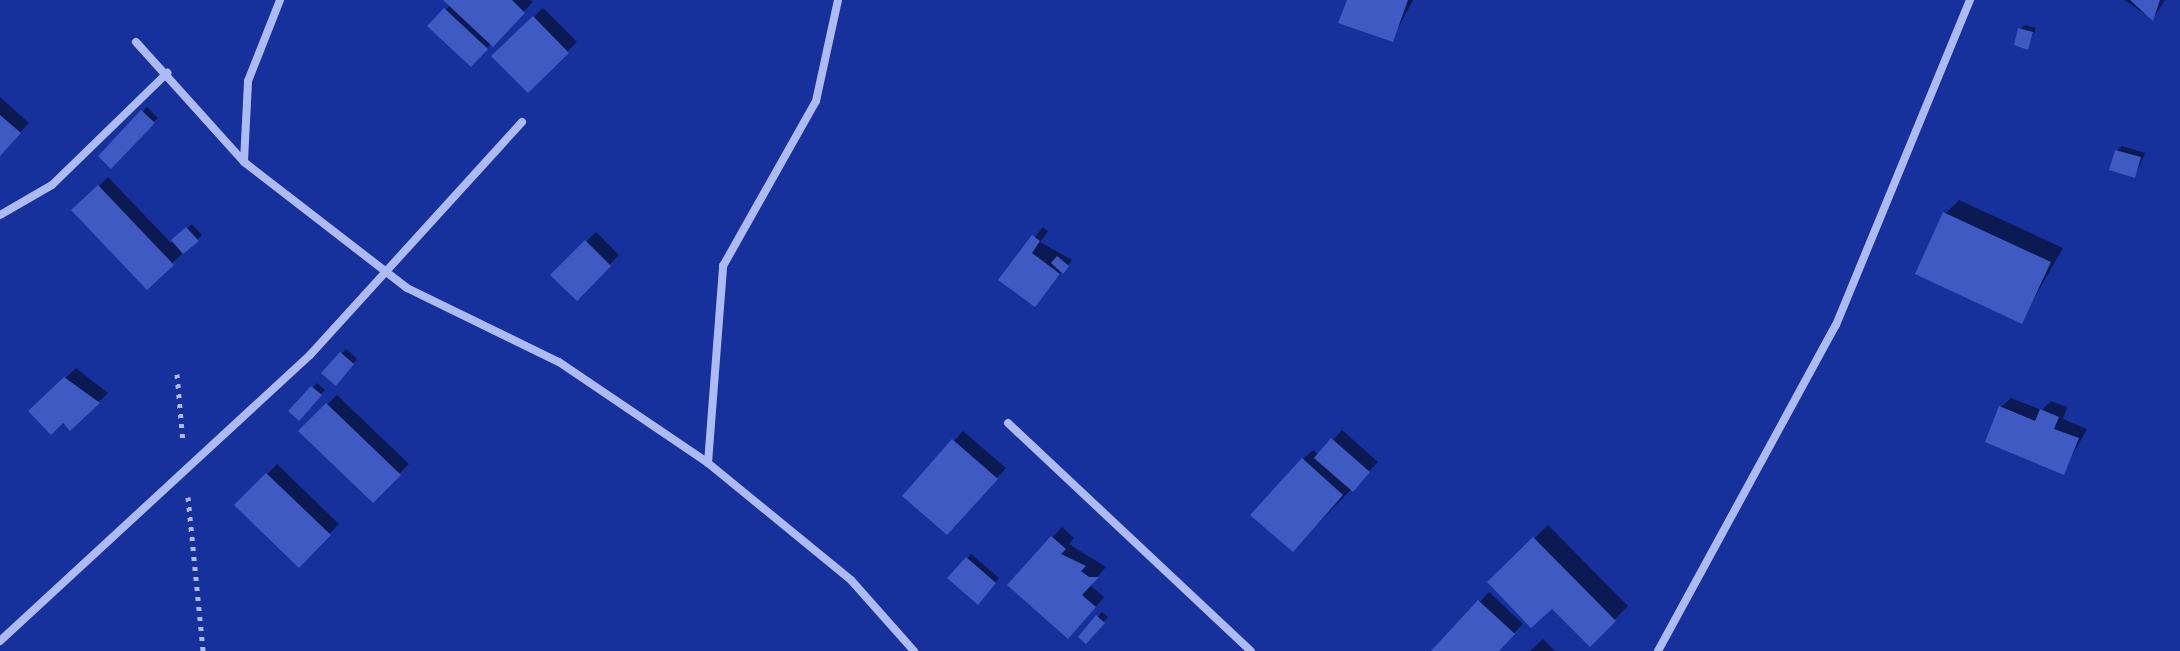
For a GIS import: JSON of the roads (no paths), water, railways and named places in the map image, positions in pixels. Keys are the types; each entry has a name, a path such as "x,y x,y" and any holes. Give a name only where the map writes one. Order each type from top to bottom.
{"street":[{"path":"244,162 248,81 280,0"},
{"path":"708,463 723,266 816,101 838,0"},
{"path":"1658,651 1836,325 1970,0"},
{"path":"136,42 244,162 384,271 559,362 708,463 851,580 914,651"},
{"path":"0,215 52,185 167,73"},
{"path":"0,641 310,355 522,122"},
{"path":"1008,423 1251,651"}]}
